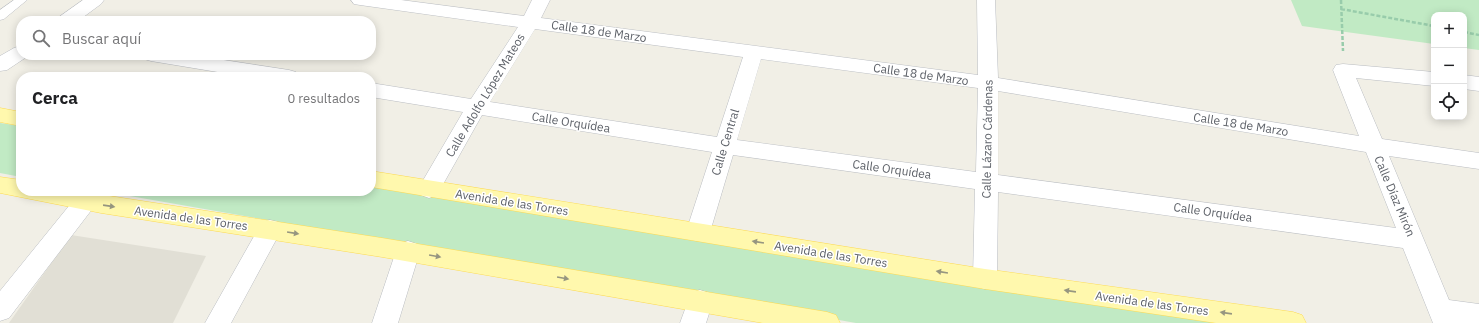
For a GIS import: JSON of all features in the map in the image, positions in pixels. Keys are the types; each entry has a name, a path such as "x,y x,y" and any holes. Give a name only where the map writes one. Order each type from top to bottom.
{"main road":[{"path":"0,115 16,118"},
{"name":"Avenida de las Torres","path":"376,180 986,279 1293,323"},
{"path":"0,185 16,188"},
{"name":"Avenida de las Torres","path":"55,196 408,251 697,312 827,323"}],"street":[{"path":"73,16 95,0"},
{"name":"Calle 18 de Marzo","path":"360,0 408,3 530,22 988,83 1374,146 1479,161"},
{"name":"Calle Adolfo López Mateos","path":"429,189 476,107 530,22 541,0"},
{"name":"Calle Lázaro Cárdenas","path":"986,0 988,83 986,279"},
{"name":"Calle Central","path":"698,232 754,52"},
{"path":"0,65 16,55"},
{"path":"182,60 258,72"},
{"path":"1343,70 1431,79"},
{"name":"Calle Díaz Mirón","path":"1343,70 1444,316"},
{"path":"1467,82 1479,84"},
{"name":"Calle Orquídea","path":"376,91 724,146 1414,240"},
{"path":"0,310 86,202"},
{"path":"218,323 270,229"},
{"path":"385,323 408,251"},
{"path":"1444,316 1479,316"}],"lane":[{"path":"0,16 21,0"}],"path":[{"path":"1341,0 1343,70"},
{"path":"1341,9 1431,25"},
{"path":"1467,33 1479,35"}],"shaded area":[{"path":"71,235 206,256 173,323 9,323"}],"green space":[{"path":"1291,0 1479,0 1479,50 1467,48 1467,12 1431,12 1431,44 1302,26"},
{"path":"0,123 16,125 16,176 0,173"},
{"path":"376,184 1230,323 856,323 130,196 376,196"}]}
